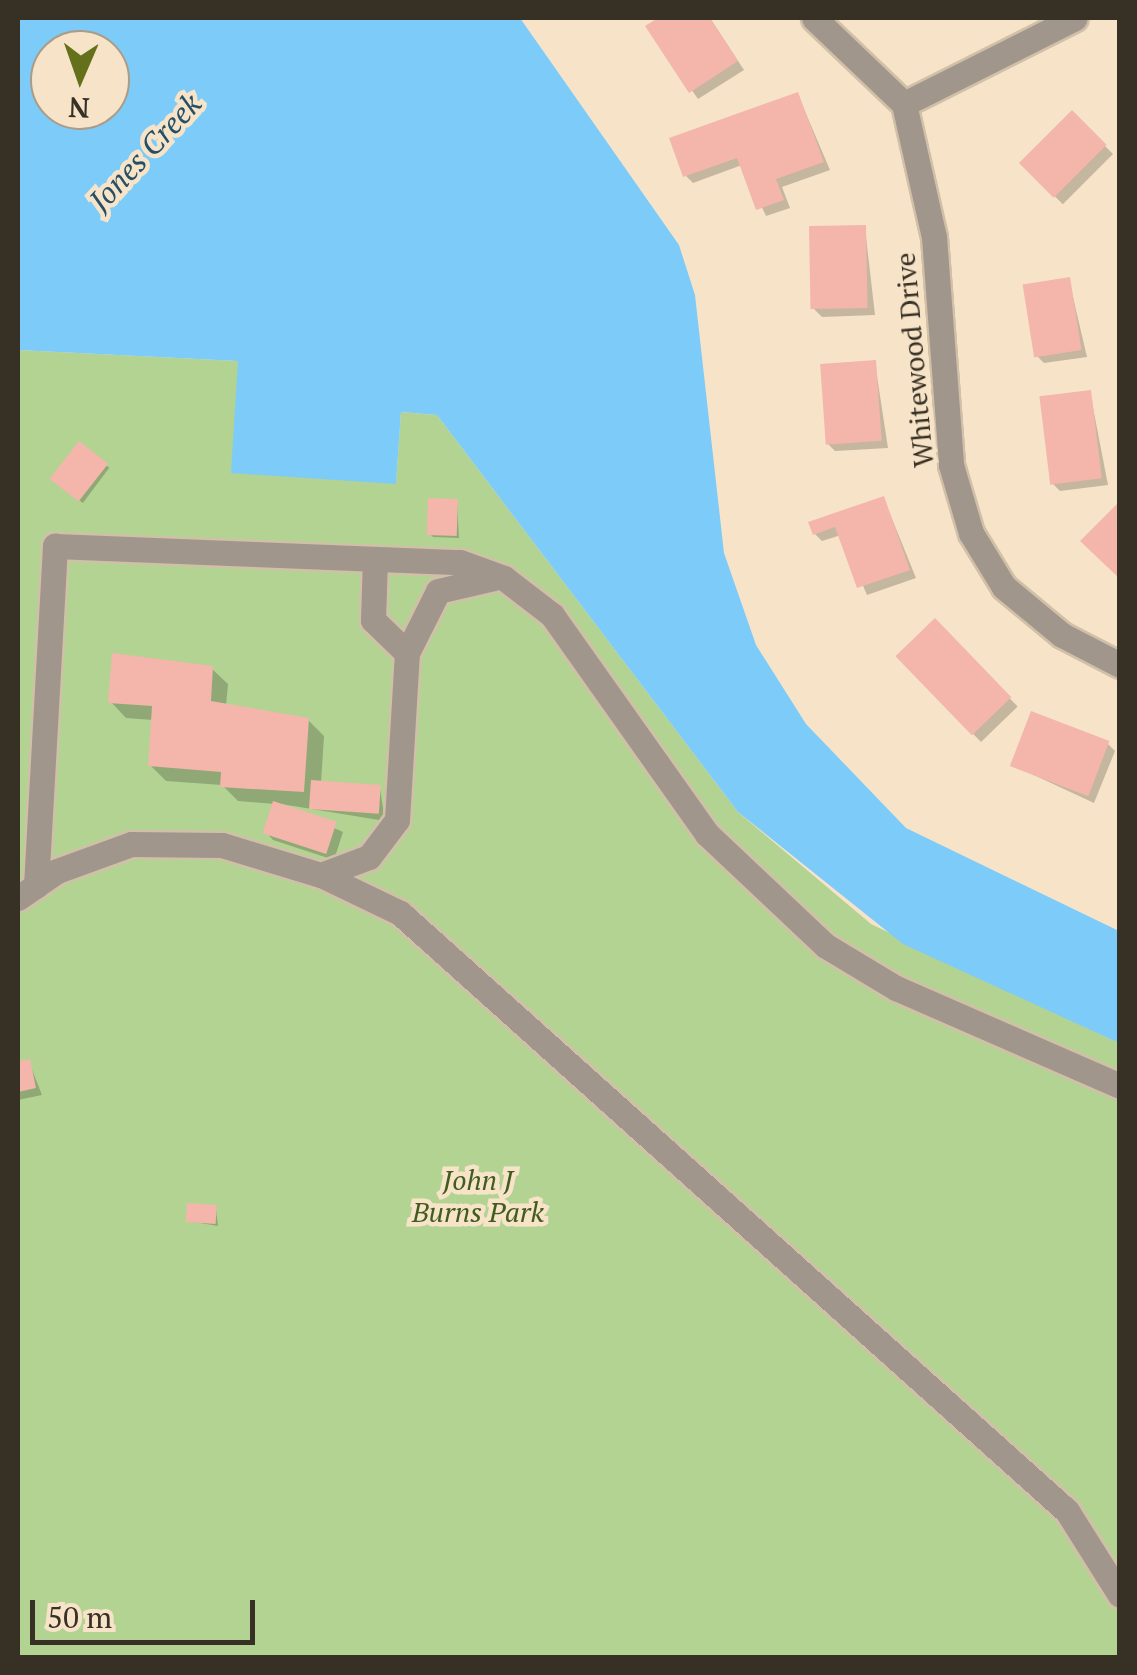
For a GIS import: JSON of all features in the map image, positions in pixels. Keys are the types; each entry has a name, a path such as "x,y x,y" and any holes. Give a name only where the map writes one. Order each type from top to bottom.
{"street":[{"path":"814,18 904,104 1074,18"},
{"name":"Whitewood Drive","path":"904,104 926,186 950,465 971,533 1004,587 1062,636 1120,665"},
{"path":"1120,1086 896,988 782,910 706,834 552,615 504,578 460,562 55,546 27,892 131,844 222,846 321,875 400,913 513,1008 1067,1512 1120,1595"},
{"path":"374,559 373,620 407,653"},
{"path":"321,875 370,857 397,820 407,653 438,591 504,578"}],"green space":[{"name":"John J Burns Park","path":"18,350 238,361 396,483 401,412 437,415 738,812 871,924 1119,1043 1119,1657 18,1657"}],"water":[{"name":"Jones Creek","path":"18,18 520,18 679,245 695,295 724,553 756,645 806,724 906,828 1119,931 1119,1043 903,944 738,812 437,415 401,412 396,484 231,473 238,361 18,350"}],"building":[{"path":"658,18 710,18 738,61 689,93 645,26"},
{"path":"798,92 824,162 776,179 784,200 756,210 737,158 683,177 669,138"},
{"path":"1072,110 1107,145 1054,198 1019,163"},
{"path":"866,225 867,308 810,309 809,226"},
{"path":"1070,277 1082,350 1034,358 1023,285"},
{"path":"876,360 882,441 826,445 820,364"},
{"path":"1091,390 1102,478 1050,485 1039,396"},
{"path":"79,441 108,464 79,502 49,479"},
{"path":"884,496 910,570 857,588 835,527 813,535 808,522"},
{"path":"428,498 458,499 457,536 427,535"},
{"path":"1120,501 1120,579 1080,541"},
{"path":"935,618 1011,697 972,735 895,656"},
{"path":"112,653 213,666 211,701 309,718 304,792 220,787 221,772 148,766 152,706 108,703"},
{"path":"1031,711 1109,741 1088,796 1010,766"},
{"path":"311,780 381,785 379,814 309,809"},
{"path":"273,801 337,822 326,854 262,833"},
{"path":"30,1059 36,1088 18,1092 18,1061"},
{"path":"187,1203 217,1205 216,1224 186,1222"}]}
